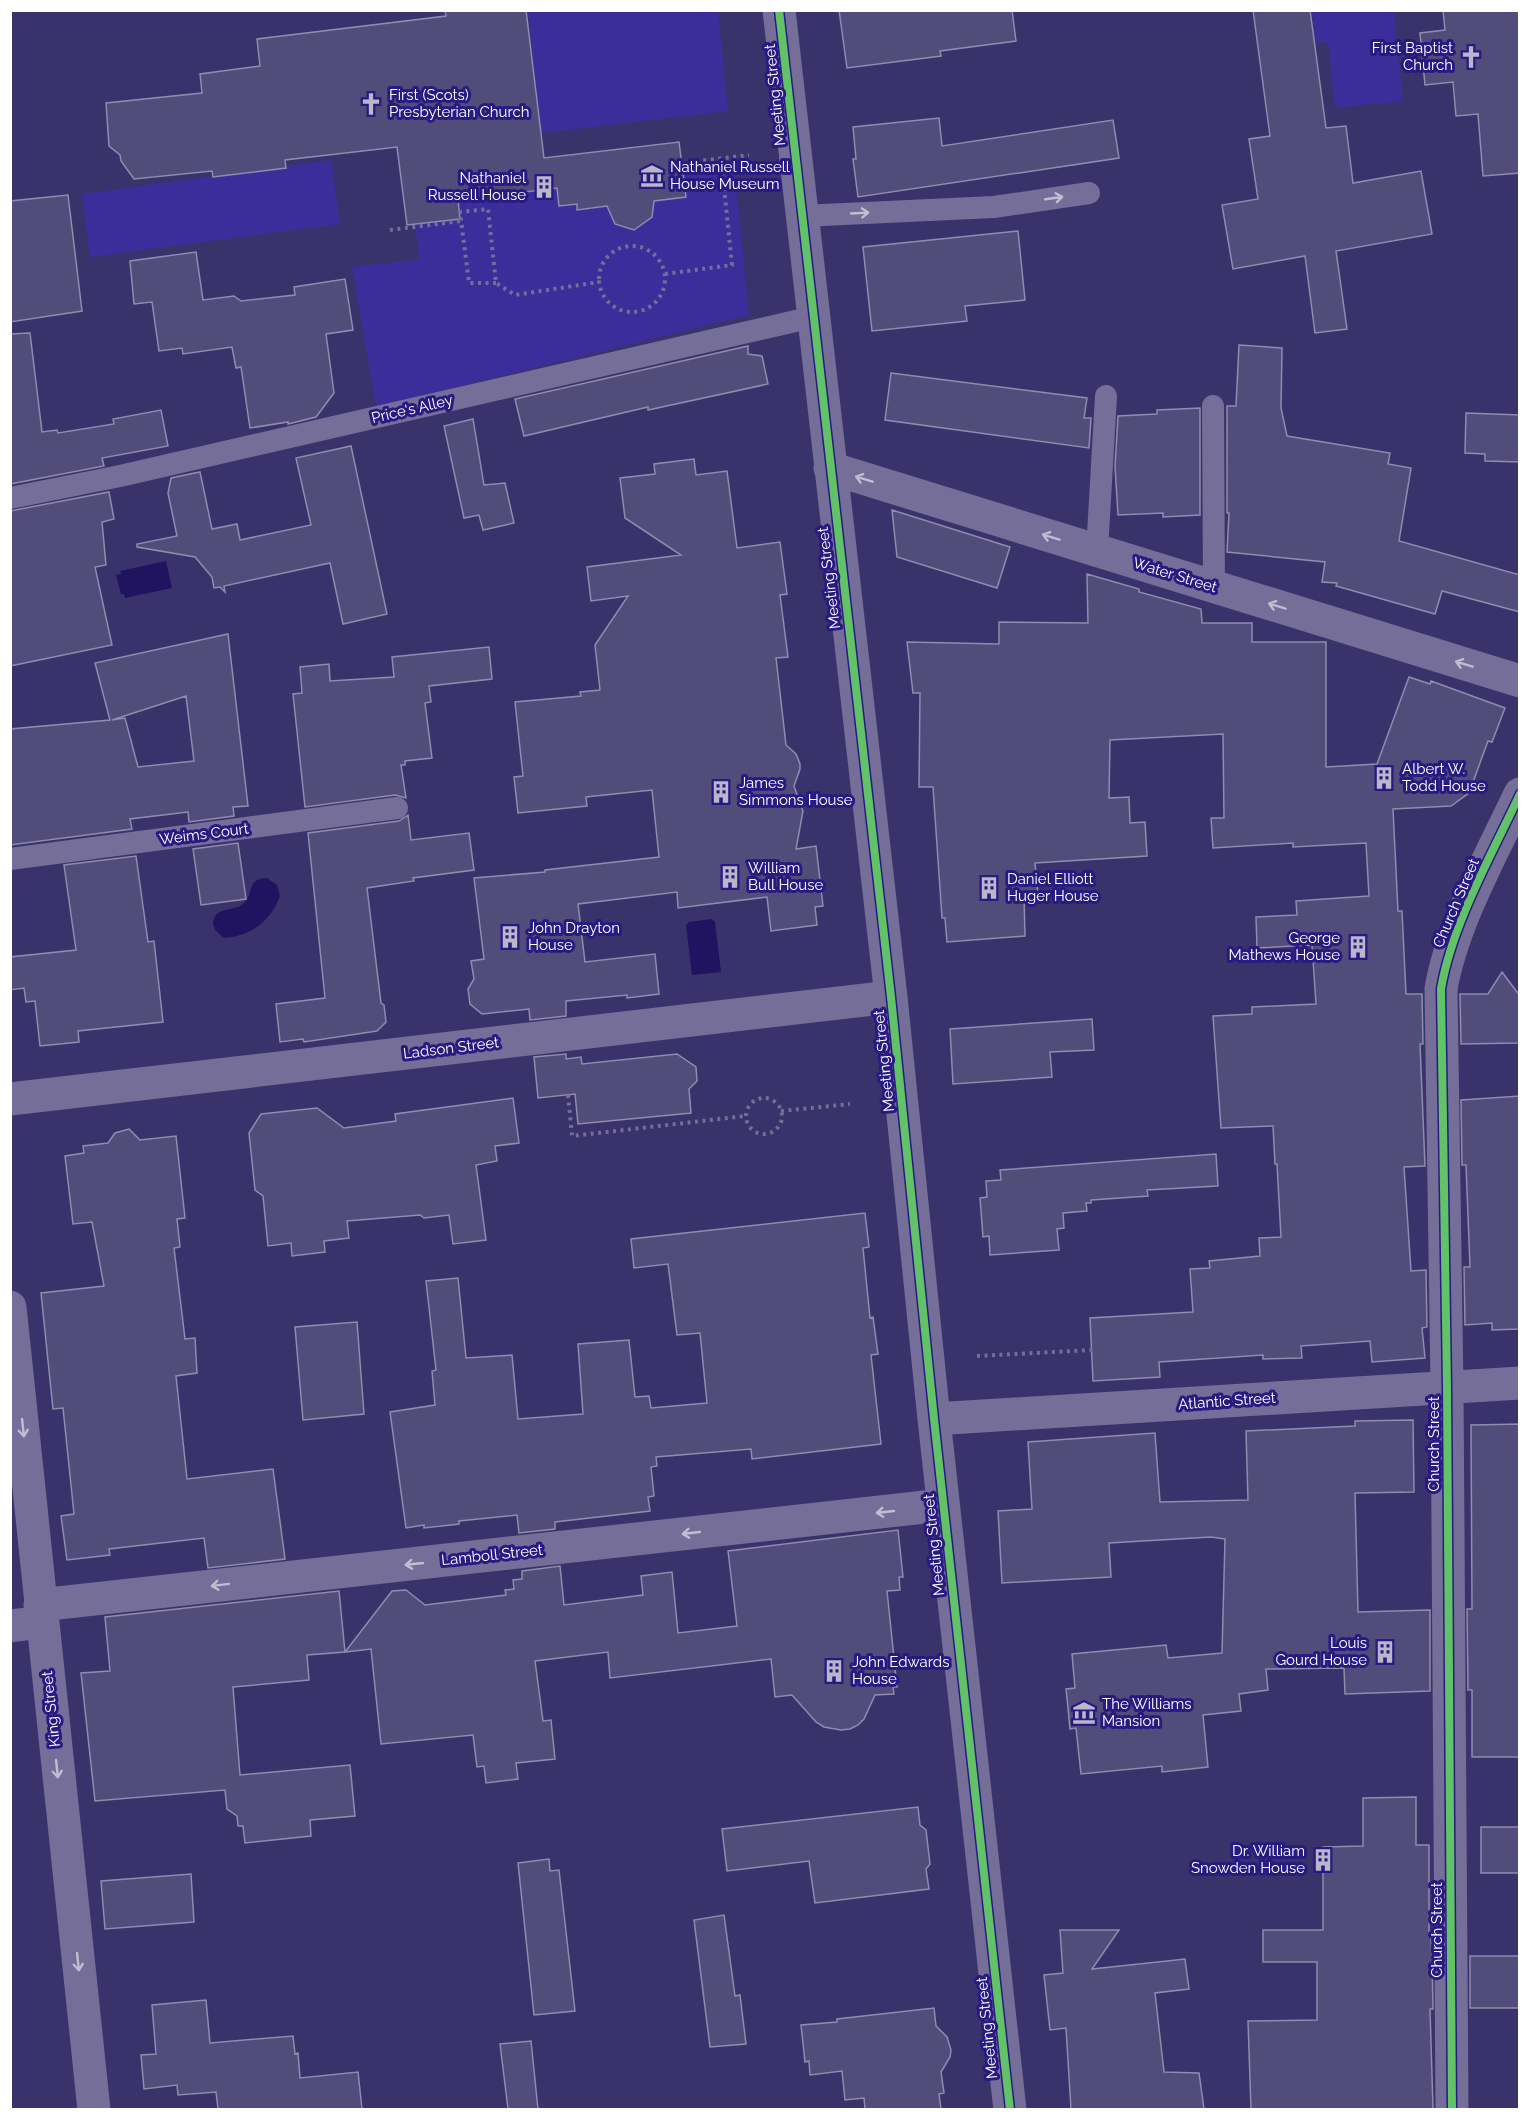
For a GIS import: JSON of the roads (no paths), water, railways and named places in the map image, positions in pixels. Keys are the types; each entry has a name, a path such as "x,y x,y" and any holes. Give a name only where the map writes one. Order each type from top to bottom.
{"street":[{"name":"Meeting Street","path":"779,10 891,997 943,1505 1010,2109"},
{"name":"Water Street","path":"830,468 1520,681"},
{"name":"Church Street","path":"1452,2109 1447,1387 1441,989 1446,962 1457,930 1520,794"},
{"name":"Ladson Street","path":"10,1099 891,997"},
{"name":"King Street","path":"10,1307 31,1618 94,2109"},
{"name":"Atlantic Street","path":"934,1419 1520,1383"},
{"name":"Lamboll Street","path":"31,1618 943,1505"}],"lane":[{"path":"801,216 994,207 1089,194"},
{"name":"Price's Alley","path":"10,498 120,476 813,317"},
{"path":"1097,551 1106,396"},
{"path":"1214,406 1214,587"},
{"name":"Weims Court","path":"10,859 397,808"}],"place":[{"name":"First Baptist Church","path":"1471,57"},
{"name":"First (Scots) Presbyterian Church","path":"371,104"},
{"name":"Nathaniel Russell House Museum","path":"652,176"},
{"name":"Nathaniel Russell House","path":"544,187"},
{"name":"Albert W. Todd House","path":"1384,778"},
{"name":"James Simmons House","path":"721,792"},
{"name":"William Bull House","path":"730,877"},
{"name":"Daniel Elliott Huger House","path":"989,888"},
{"name":"John Drayton House","path":"510,937"},
{"name":"George Mathews House","path":"1358,947"},
{"name":"Louis Gourd House","path":"1385,1652"},
{"name":"John Edwards House","path":"834,1671"},
{"name":"The Williams Mansion","path":"1084,1713"},
{"name":"Dr. William Snowden House","path":"1323,1860"}]}
